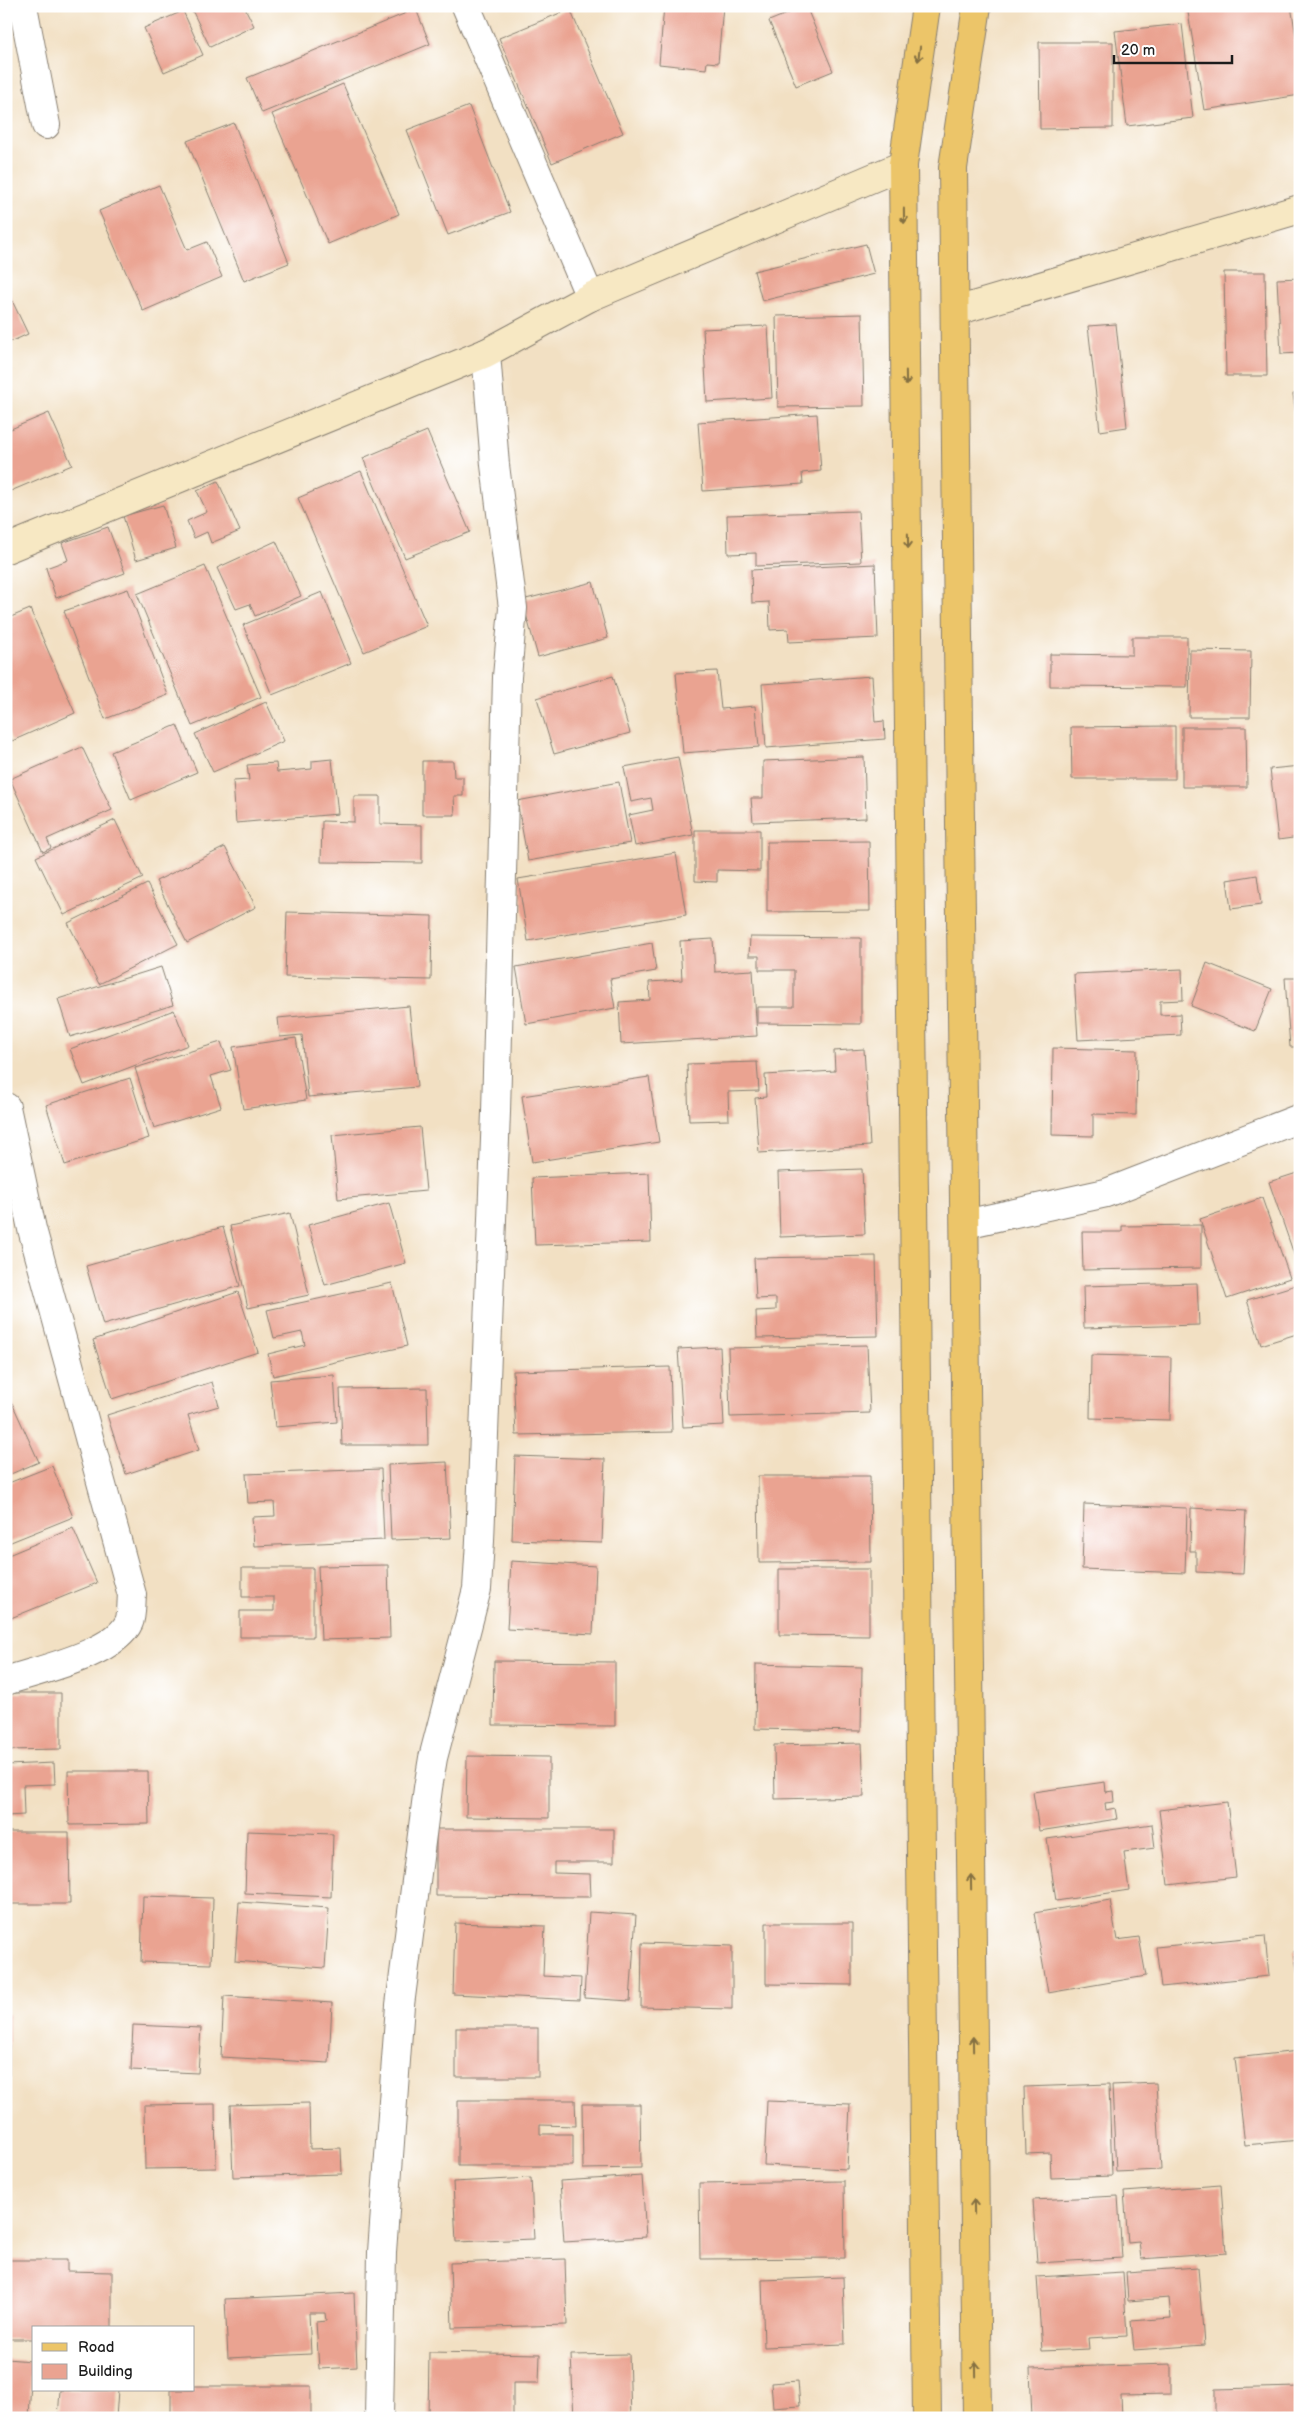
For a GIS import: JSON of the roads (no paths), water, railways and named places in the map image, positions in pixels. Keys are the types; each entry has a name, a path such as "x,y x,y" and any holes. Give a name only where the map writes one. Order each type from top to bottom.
{"main road":[{"path":"926,6 903,165 927,2418"},
{"path":"977,6 953,168 977,2418"},
{"path":"6,549 486,353 590,297 903,165"},
{"path":"956,311 1300,209"}],"street":[{"path":"23,6 46,125"},
{"path":"466,6 590,297"},
{"path":"379,2418 382,2252 400,2005 433,1758 477,1589 480,1540 496,1102 507,677 513,608 495,465 486,353"},
{"path":"6,1107 32,1228 132,1596 129,1622 120,1635 95,1651 6,1681"},
{"path":"965,1224 1106,1193 1300,1118"}]}
